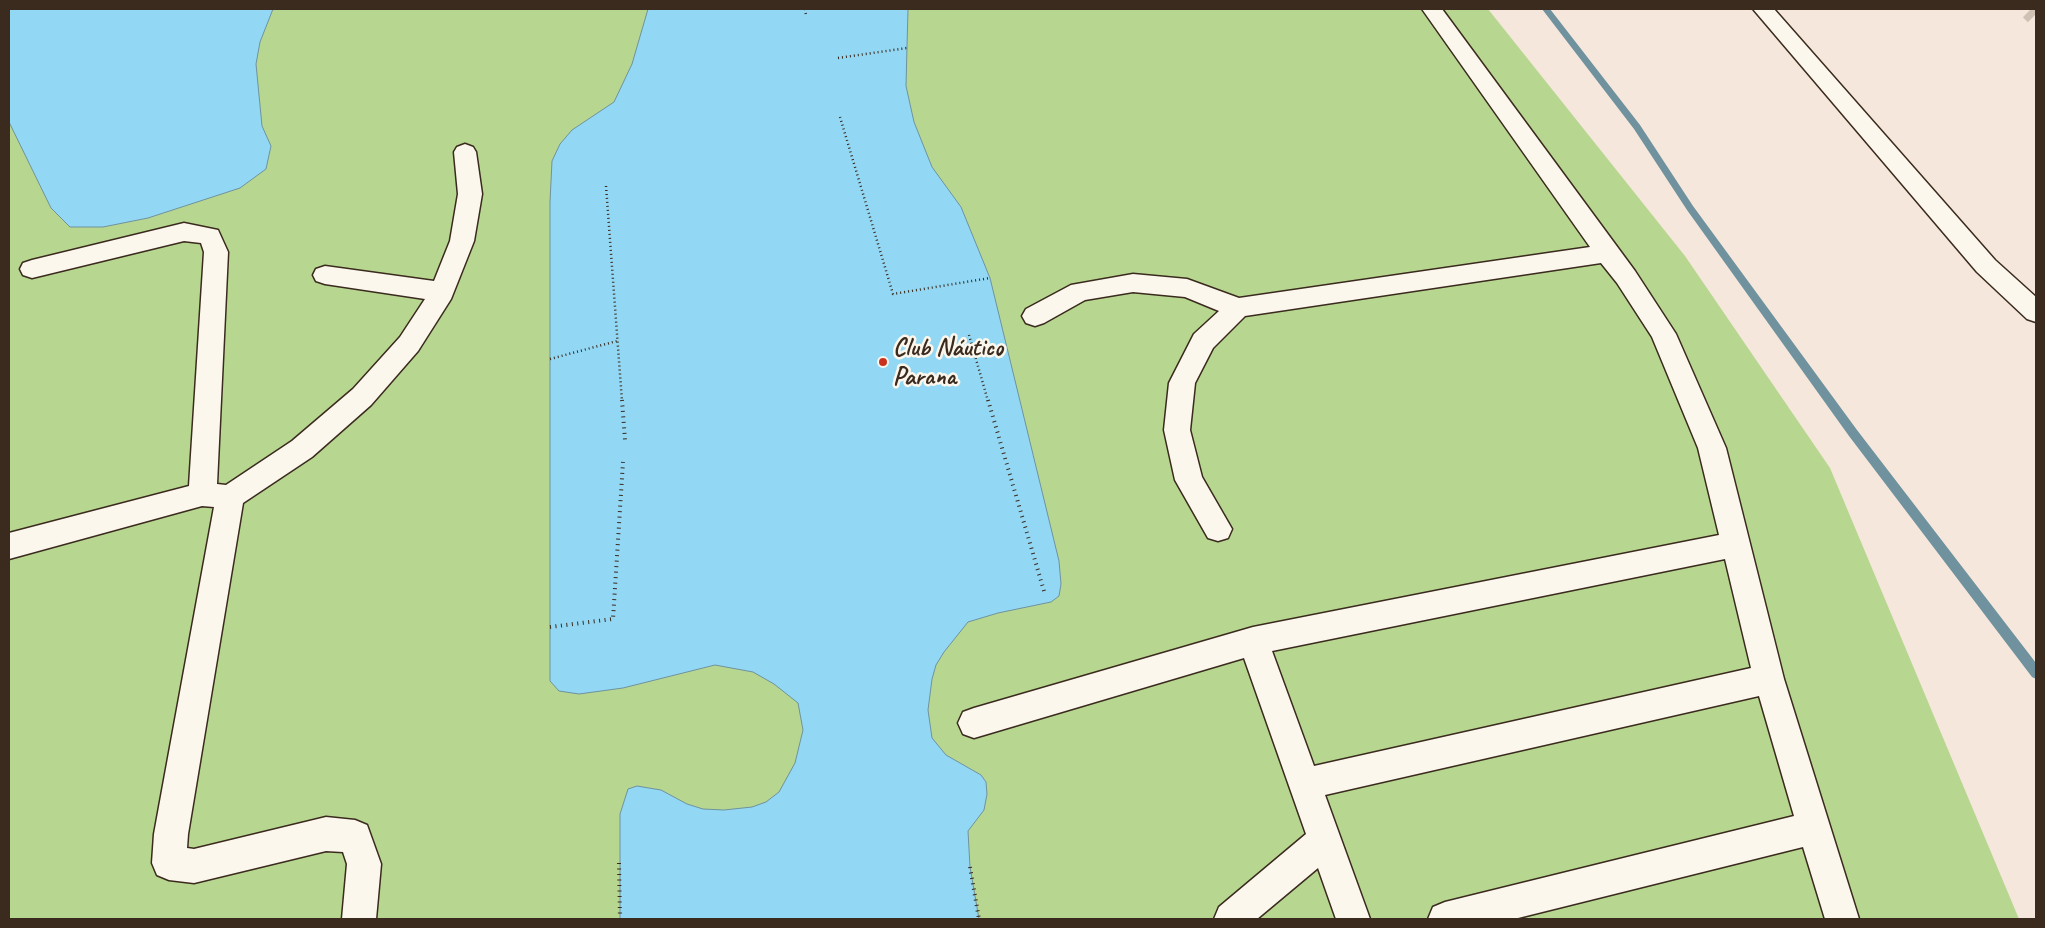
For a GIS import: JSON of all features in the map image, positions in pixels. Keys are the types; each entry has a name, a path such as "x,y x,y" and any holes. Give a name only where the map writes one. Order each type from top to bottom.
{"street":[{"path":"1432,9 1626,277 1663,334 1712,448 1769,679 1842,919"},
{"path":"1763,9 1986,266 2036,312"},
{"path":"9,546 216,495 302,449 362,397 409,344 442,292 464,232 470,194 464,152"},
{"path":"32,269 184,232 210,236 216,252 216,495 171,834 169,863 194,866 326,834 355,838 364,864 359,919"},
{"path":"1035,316 1080,292 1133,283 1187,288 1238,308 1607,253"},
{"path":"325,275 442,292"},
{"path":"1218,529 1188,480 1177,430 1182,382 1203,341 1238,308"},
{"path":"974,723 1253,642 1736,544"},
{"path":"1253,642 1353,919"},
{"path":"1304,784 1769,679"},
{"path":"1445,919 1814,828"},
{"path":"1231,919 1324,840"}],"path":[{"path":"805,9 806,15"},
{"path":"838,58 907,48"},
{"path":"840,117 893,294 990,278"},
{"path":"606,186 625,440"},
{"path":"969,335 1044,591"},
{"path":"550,359 618,341"},
{"path":"550,627 613,619 623,462"},
{"path":"619,863 620,919"},
{"path":"970,867 979,919"}],"green space":[{"name":"Club Náutico Parana","path":"9,9 1488,9 1685,256 1830,468 2019,919 9,919"}],"water":[{"path":"9,9 273,9 260,42 256,64 262,126 271,146 266,169 240,188 148,218 103,227 70,227 51,208 9,122"},
{"path":"648,9 908,9 906,86 914,122 932,167 961,207 990,278 1059,561 1061,584 1059,596 1051,602 998,613 968,622 944,652 936,665 932,679 928,710 932,738 946,755 981,775 986,782 987,794 984,810 968,831 970,867 979,919 620,919 620,814 628,789 637,786 661,790 687,804 703,809 724,810 752,807 766,802 779,792 795,763 803,730 798,703 774,684 753,672 715,665 623,688 579,694 559,691 550,681 550,202 552,161 560,144 572,130 614,102 632,64"}],"waterway":[{"path":"1546,9 1637,127 1690,208 1853,433 2036,673"}],"tunnel":[{"path":"2031,9 2036,14"}],"place":[{"name":"Club Náutico Parana","path":"883,362"}]}
